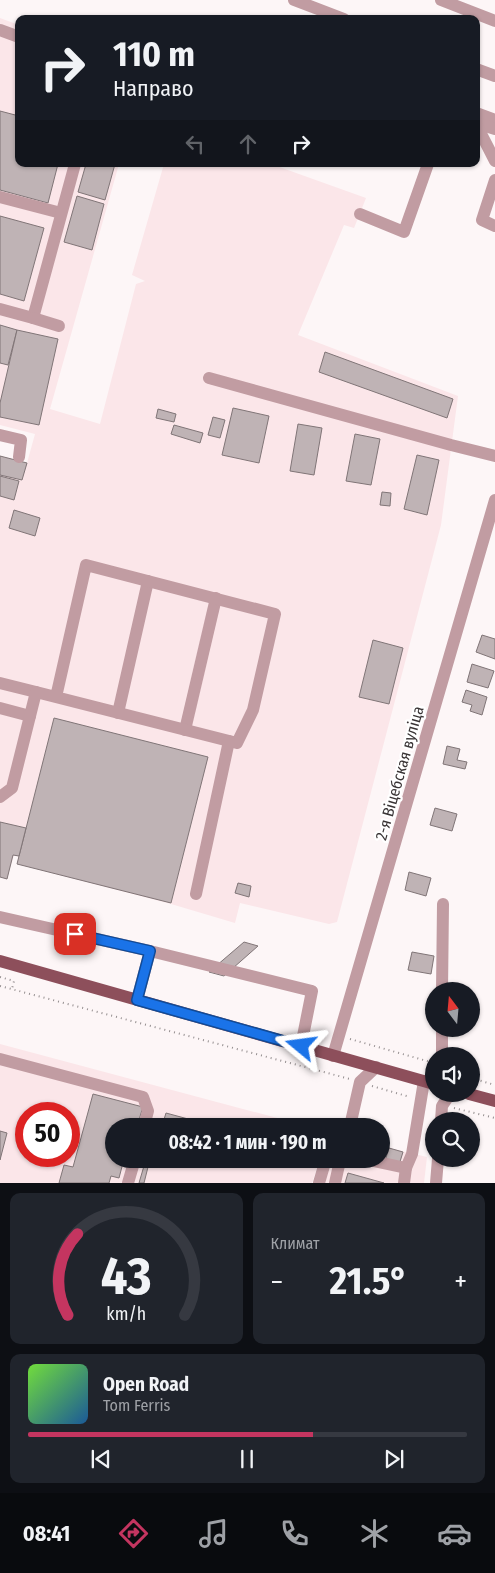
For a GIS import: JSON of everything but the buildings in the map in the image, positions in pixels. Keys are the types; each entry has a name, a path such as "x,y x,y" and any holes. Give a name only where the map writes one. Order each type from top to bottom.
{"main road":[{"path":"0,962 425,1081"},
{"path":"480,1097 495,1101"}],"street":[{"path":"294,0 333,15"},
{"path":"441,0 475,10 495,21"},
{"path":"0,30 15,36"},
{"path":"480,70 495,76"},
{"path":"480,114 495,120"},
{"path":"488,143 495,129"},
{"path":"33,318 74,167"},
{"path":"360,214 404,232 427,167"},
{"path":"495,180 482,220 495,226"},
{"path":"0,197 61,213"},
{"path":"0,308 60,326"},
{"path":"209,378 495,456"},
{"path":"0,435 22,440 19,457"},
{"name":"2-я Віцебская вуліца","path":"333,1056 495,500"},
{"path":"0,683 237,743 253,710 275,614 86,565 56,697"},
{"path":"118,713 148,581"},
{"path":"185,730 216,598"},
{"path":"0,797 12,788 36,692"},
{"path":"0,708 30,716"},
{"path":"196,894 229,741"},
{"path":"442,904 442,982"},
{"path":"0,917 150,951 312,991 301,1046"},
{"path":"137,1000 150,951"},
{"path":"0,1059 143,1097 148,1111 146,1118"},
{"path":"352,1118 360,1082 376,1067"},
{"path":"404,1183 406,1168 412,1154 420,1100 425,1090"},
{"path":"442,1112 445,1102"},
{"path":"390,1165 406,1168"},
{"path":"436,1183 437,1167"},
{"path":"128,1183 132,1168"},
{"path":"319,1183 323,1168"},
{"path":"334,1183 338,1168"}],"path":[{"path":"0,977 14,981 12,989"},
{"path":"0,986 360,1082 420,1100"},
{"path":"340,1036 425,1060"},
{"path":"480,1081 495,1085"},
{"path":"442,1106 495,1118"}],"shaded area":[{"path":"0,18 15,24 15,167 118,167 50,409 100,424 136,284 145,281 132,275 163,167 279,167 366,198 354,228 344,225 298,335 458,396 441,525 337,922 329,924 240,903 235,923 171,904 17,864 19,857 14,855 7,879 0,877 0,456 27,463 35,434 0,425"},
{"path":"0,1044 277,1118 105,1118 105,1168 317,1168 312,1183 0,1183"},
{"path":"390,1148 425,1157 424,1183 325,1183 330,1168 390,1168"}],"route":[{"path":"75,934 150,951 137,1000 301,1046"}]}
